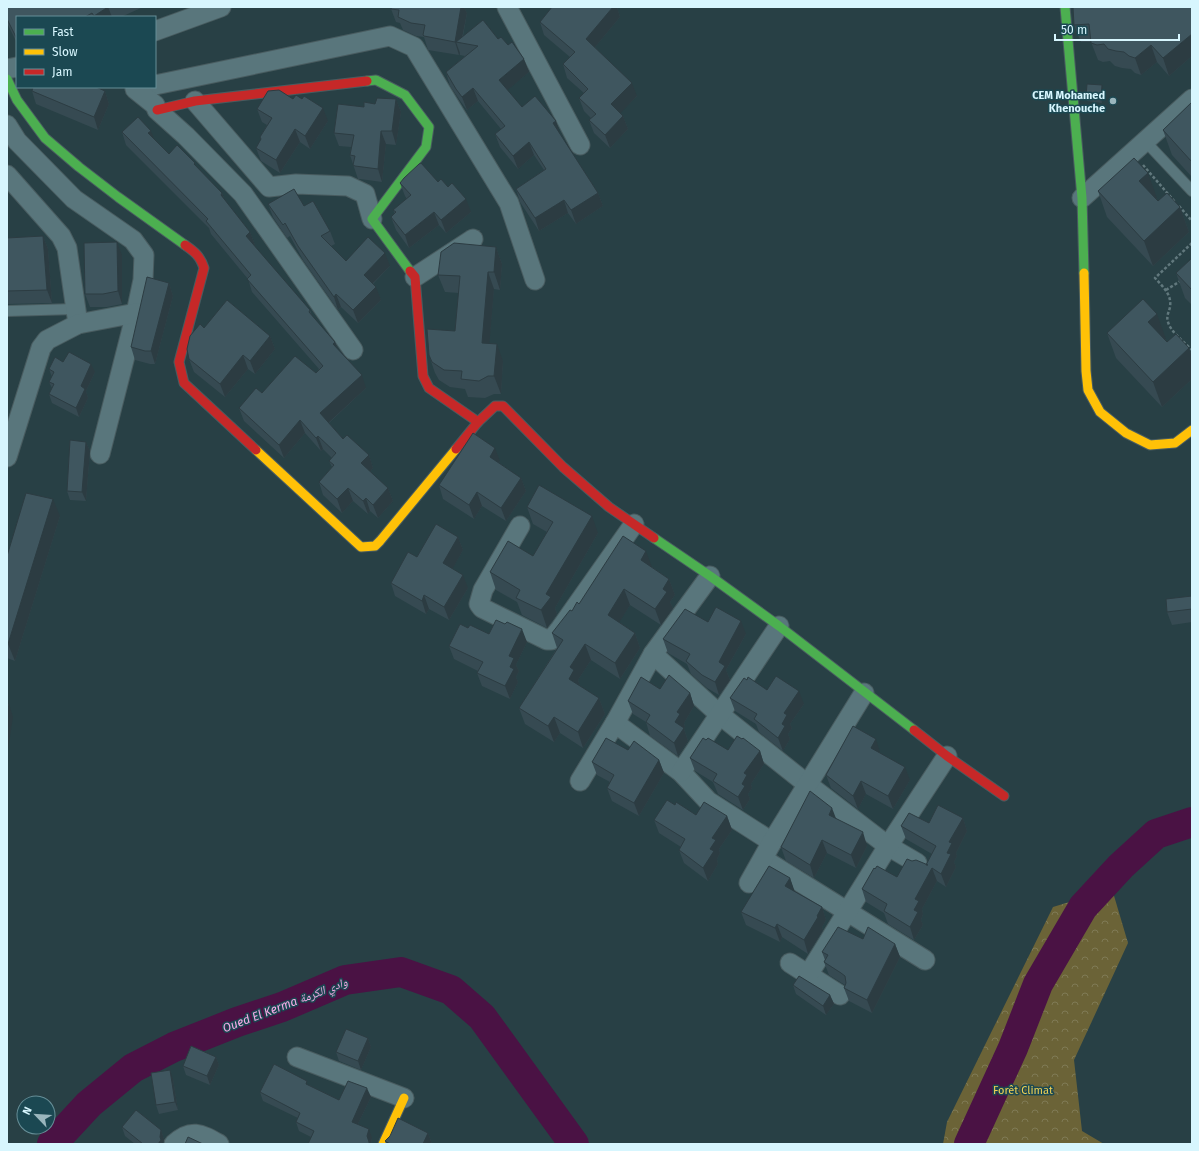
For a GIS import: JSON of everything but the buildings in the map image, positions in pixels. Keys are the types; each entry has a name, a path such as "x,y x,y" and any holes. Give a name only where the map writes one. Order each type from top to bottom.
{"street":[{"path":"156,31 221,7"},
{"path":"507,7 580,145"},
{"path":"1065,7 1082,198 1086,371 1088,390 1100,412 1126,434 1150,445 1175,443 1192,430"},
{"path":"156,85 390,36 414,48 509,204 535,280"},
{"path":"7,79 17,100 45,138 118,197 195,252 201,260 204,268 179,362 184,383 361,547 375,546 478,422 495,406 503,406 563,467 609,507 710,576 779,626 947,756 1004,796"},
{"path":"157,110 195,101 376,80 405,95 428,127 426,147 372,219"},
{"path":"137,88 155,105 157,110 186,136 243,194 353,350"},
{"path":"1082,198 1192,99"},
{"path":"195,101 269,187 296,184 348,186 365,194 372,219 415,277 423,376 429,388 478,422"},
{"path":"7,125 17,141 74,199 133,240 144,255 143,280 136,313 100,454"},
{"path":"7,175 62,236 67,248 77,317"},
{"path":"415,277 473,239"},
{"path":"7,457 41,348 47,340 77,317 136,313"},
{"path":"520,526 483,590 479,604 482,608 547,640 551,640 634,524"},
{"path":"580,781 615,723 653,654 710,576"},
{"path":"682,772 719,714 779,626"},
{"path":"653,654 719,714 807,784 888,846 917,863"},
{"path":"749,883 807,784 864,693"},
{"path":"615,723 682,772 708,801 772,842"},
{"path":"808,974 888,846 947,756"},
{"path":"763,859 925,960"},
{"path":"790,963 840,995"},
{"path":"297,1057 404,1098 383,1144"},
{"path":"174,1144 182,1136 200,1134 219,1144"}],"lane":[{"path":"1138,147 1192,191"},
{"path":"7,311 77,317"}],"path":[{"path":"1138,147 1192,221"},
{"path":"1192,243 1155,278 1170,297 1168,322 1172,329 1192,350"},
{"path":"1166,290 1185,278"}],"green space":[{"name":"Forêt Climat","path":"1112,889 1128,943 1074,1060 1082,1131 1104,1144 943,1144 947,1122 1053,907"}],"waterway":[{"name":"Oued El Kerma وادي الكرمة","path":"969,1144 1013,1048 1038,984 1083,907 1121,866 1156,834 1192,822"},
{"name":"Oued El Kerma وادي الكرمة","path":"52,1144 89,1104 133,1068 174,1047 237,1022 282,1007 345,980 401,972 451,990 482,1017 574,1144"}],"traffic: fast":[{"path":"1065,7 1082,198 1084,273"},
{"path":"7,79 17,100 45,138 118,197 185,245"},
{"path":"367,81 376,80 405,95 429,127 426,147 372,219 410,271"},
{"path":"654,538 779,626 914,730"}],"traffic: slow":[{"path":"1084,273 1086,371 1088,390 1100,412 1126,433 1150,445 1175,443 1192,430"},
{"path":"256,450 361,547 375,546 380,541 456,449"},
{"path":"383,1144 404,1098"}],"traffic: jam":[{"path":"157,110 195,101 367,81"},
{"path":"185,245 197,255 204,268 179,362 184,383 256,450"},
{"path":"410,271 415,277 423,376 429,388 478,422"},
{"path":"456,449 478,422 495,406 503,406 563,467 609,507 654,538"},
{"path":"914,730 947,756 1004,796"}],"place":[{"name":"CEM Mohamed Khenouche","path":"1113,101"}]}
